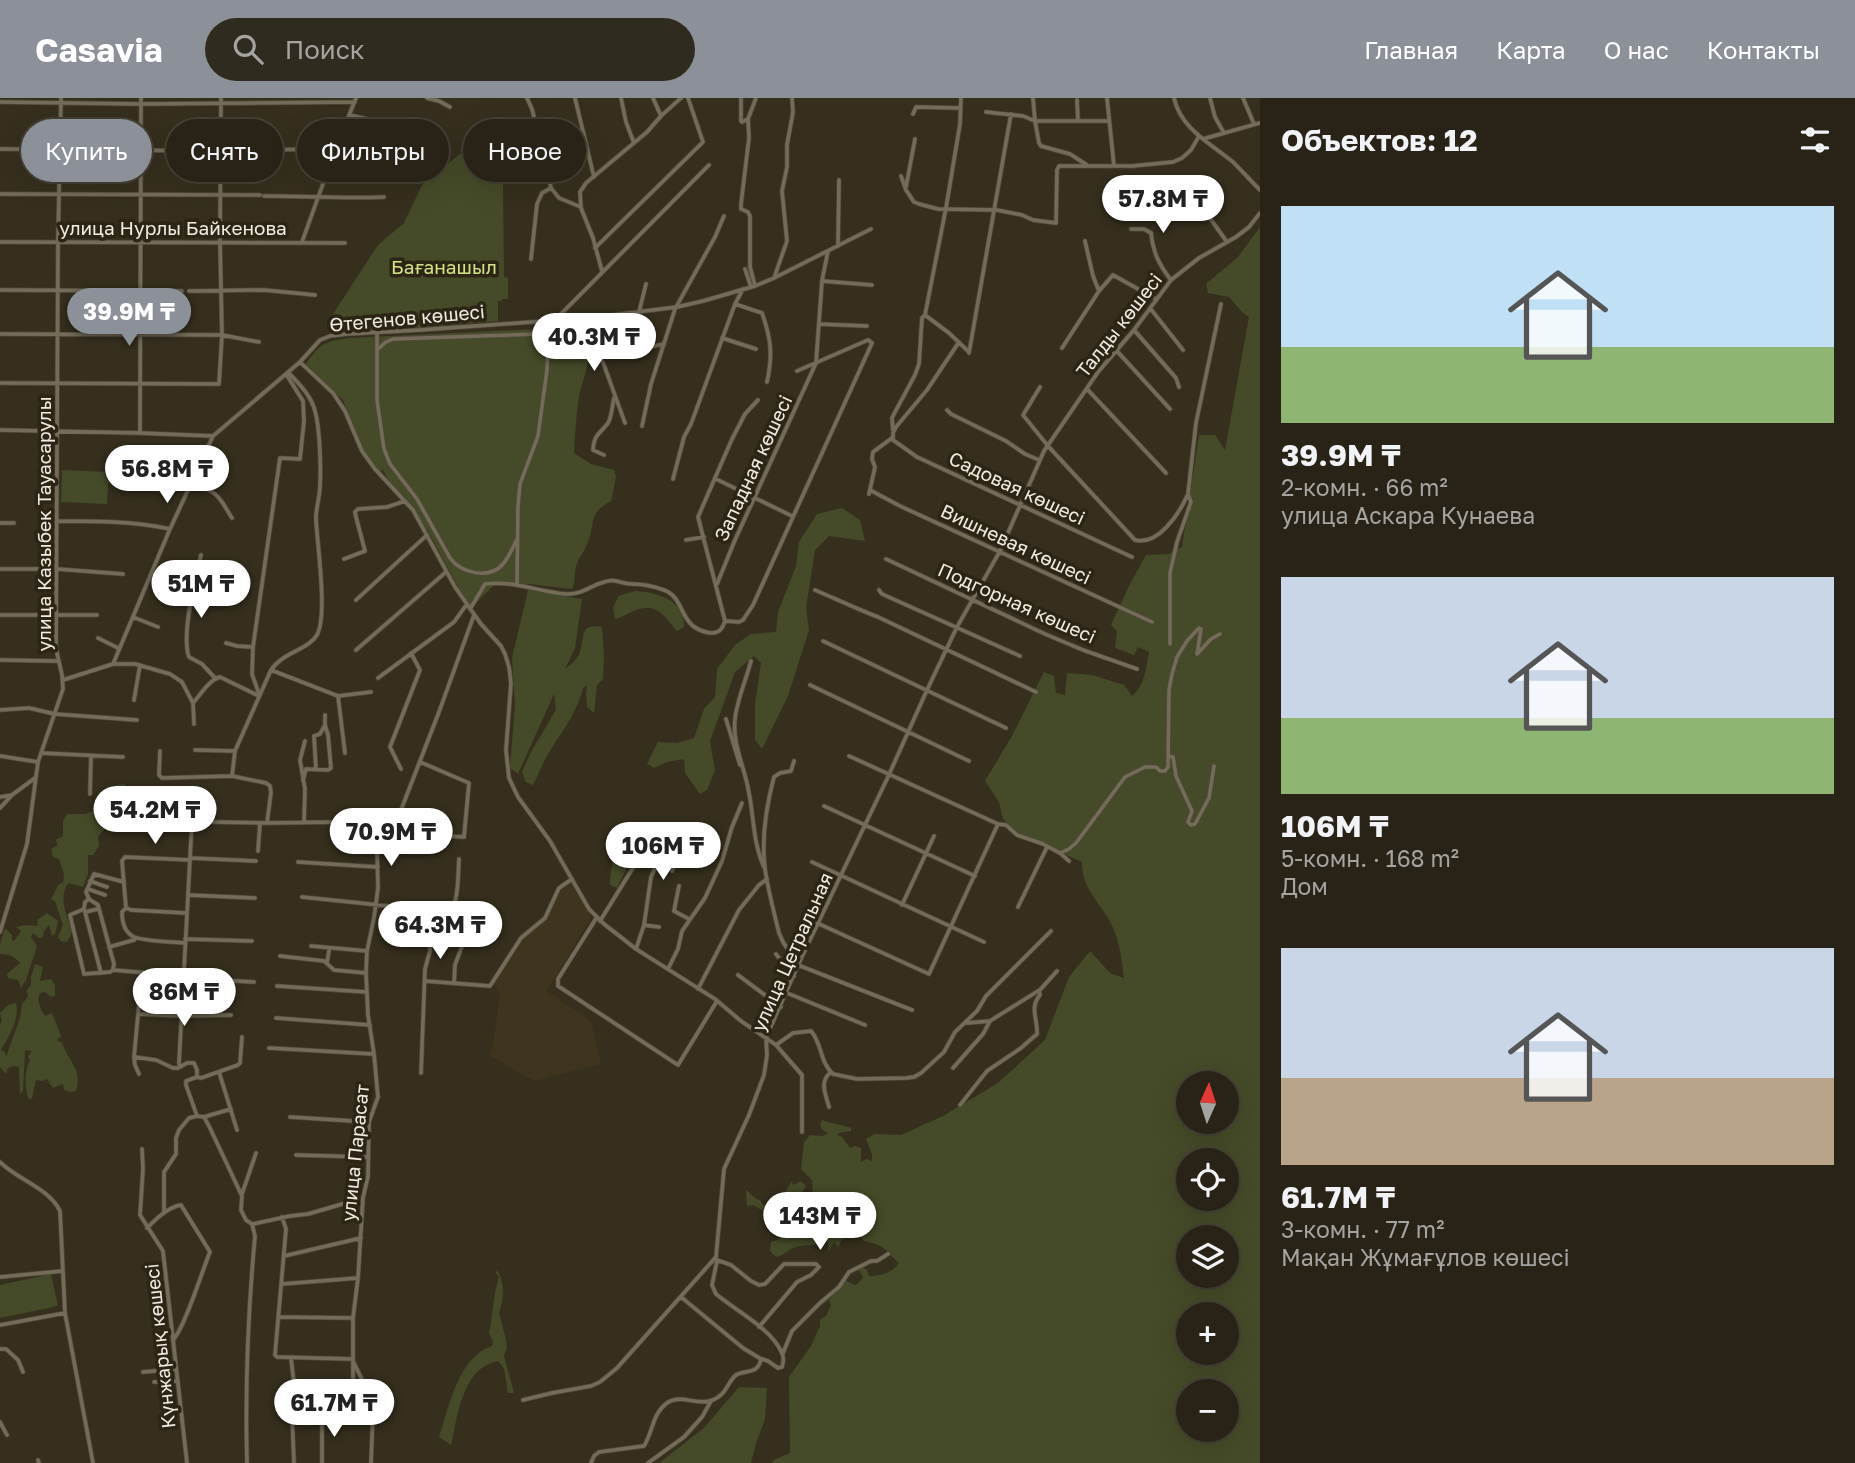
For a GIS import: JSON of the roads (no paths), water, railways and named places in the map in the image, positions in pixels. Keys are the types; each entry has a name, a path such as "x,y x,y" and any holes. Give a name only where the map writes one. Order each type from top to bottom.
{"street":[{"path":"427,98 450,107"},
{"path":"527,98 551,188 559,198 581,207"},
{"path":"575,98 594,177"},
{"path":"621,98 634,144"},
{"path":"653,98 661,116"},
{"path":"602,271 581,207 580,192 586,183 634,144 681,98"},
{"path":"595,248 703,142 688,98"},
{"path":"741,98 741,121 748,119"},
{"path":"753,286 750,267 750,214 741,209 741,192 749,138 748,119 756,98"},
{"path":"774,278 787,242 782,191 793,112 792,98"},
{"path":"893,439 892,418 919,364 924,315 960,124 961,98"},
{"path":"1033,98 1041,146 1070,154 1088,166"},
{"path":"1107,98 1114,166"},
{"path":"1174,98 1182,118 1260,190"},
{"path":"1210,98 1215,117 1224,133"},
{"path":"1243,98 1254,124"},
{"name":"улица Казыбек Тауасарулы","path":"61,100 61,119"},
{"path":"221,100 221,119"},
{"path":"0,102 355,100 348,119"},
{"path":"1077,100 1077,121"},
{"path":"141,101 141,119"},
{"path":"914,114 916,107 960,108"},
{"path":"986,112 1023,116 1035,121 1109,121"},
{"path":"924,315 969,353 1011,114"},
{"path":"350,115 367,119"},
{"path":"901,176 914,202 939,209 994,211 1056,223 1059,166 1174,162 1191,150 1201,138 1260,123"},
{"path":"906,190 915,139"},
{"path":"0,149 21,149"},
{"path":"553,321 709,165"},
{"path":"838,246 839,180"},
{"name":"улица Казыбек Тауасарулы","path":"0,932 27,844 38,762 63,689 56,645 59,182"},
{"path":"140,433 141,182"},
{"path":"0,383 219,384 222,335 220,182"},
{"path":"302,242 324,182"},
{"path":"531,259 537,204 542,193 551,188"},
{"path":"0,194 384,197"},
{"path":"1199,204 1227,242"},
{"name":"Талды көшесі","path":"1048,446 1087,389 1171,280 1199,258 1249,227 1260,213"},
{"path":"642,426 649,390 677,307 724,216"},
{"name":"Өтегенов көшесі","path":"213,436 320,341 330,336 560,321 677,307 774,278 871,229"},
{"path":"1131,229 1144,229 1151,233 1153,250 1171,280"},
{"path":"1085,241 1099,291"},
{"name":"улица Нурлы Байкенова","path":"0,242 345,243"},
{"path":"817,363 822,281 828,251"},
{"path":"745,269 753,286"},
{"path":"1062,348 1099,291 1113,275 1156,299"},
{"path":"822,281 872,285"},
{"path":"639,312 646,284"},
{"path":"0,289 182,290"},
{"path":"673,479 684,437 743,289"},
{"path":"189,291 264,290 315,295"},
{"path":"735,304 762,313 772,362 767,382"},
{"path":"1040,387 1023,415 1135,540 1148,540 1179,513 1188,494 1196,423 1221,304"},
{"path":"1150,308 1183,350"},
{"path":"588,318 593,343 625,423"},
{"path":"517,585 520,484 538,436 548,341 560,321"},
{"path":"819,324 867,326"},
{"path":"1134,330 1176,378 1179,387"},
{"path":"377,331 377,400 384,449 390,464 418,499 455,565 473,572 493,571 502,565 517,539"},
{"path":"0,334 222,335 259,342"},
{"path":"378,349 393,339 418,337 538,334 548,341"},
{"path":"722,338 756,349"},
{"path":"725,621 738,622 747,617 872,343 865,341 797,371"},
{"path":"894,432 927,390 959,342"},
{"path":"639,349 663,344"},
{"path":"1116,350 1170,409"},
{"path":"299,362 333,393 345,411 362,452 413,510 470,610 501,646 509,663 511,694 506,763 509,778 515,793 550,841 589,909 636,949 717,1001 776,1045 802,1075 803,1132"},
{"name":"Западная көшесі","path":"716,586 817,363"},
{"path":"259,696 252,674 253,647 280,458 300,459 304,421 303,401 287,373"},
{"path":"232,776 235,751 271,670 287,655 310,643 316,636 321,616 316,514 320,486 316,414 312,401 287,373"},
{"path":"1087,389 1166,473"},
{"path":"604,456 593,447 597,433 607,423 611,414 614,396"},
{"path":"470,610 485,584 517,585 565,594 578,593 616,579 629,584 641,583 671,593 697,630 718,632 725,621 698,517 740,422 758,400"},
{"path":"947,410 1039,460"},
{"path":"0,430 213,436 113,664"},
{"name":"Вишневая көшесі","path":"893,439 873,452 875,467 869,492 1152,622"},
{"name":"Садовая көшесі","path":"893,439 917,457 1132,557"},
{"name":"улица Цетральная","path":"759,1327 716,1294 712,1285 717,1259 724,1169 764,1075 766,1038 926,690 957,627 1000,551 1039,460 1048,446"},
{"path":"109,474 202,486 217,496 232,518"},
{"path":"716,479 793,517"},
{"path":"1170,644 1170,573 1191,502 1188,494"},
{"path":"344,559 365,551 355,512 358,509 387,507 405,501"},
{"path":"57,521 109,521 149,524 170,529"},
{"path":"0,523 14,523"},
{"path":"356,600 427,535"},
{"path":"686,540 704,537"},
{"path":"201,555 190,601 187,649 189,657 205,667 215,678 225,678 259,696"},
{"name":"Подгорная көшесі","path":"886,559 1083,650 1137,669"},
{"path":"0,569 57,569 123,574"},
{"path":"356,650 446,572"},
{"path":"815,590 1036,692"},
{"path":"879,590 882,594 1020,656"},
{"path":"378,678 454,622 467,604"},
{"path":"0,615 97,615"},
{"path":"122,825 141,828 158,821 339,822 353,833 374,833 389,826 401,810 474,615"},
{"path":"133,617 158,627"},
{"path":"1060,853 1076,843 1125,778 1151,766 1160,771 1165,771 1168,767 1170,690 1177,657 1187,640 1199,628 1197,654 1220,634"},
{"path":"98,638 119,648"},
{"path":"823,641 1006,727"},
{"path":"226,643 253,647"},
{"path":"401,769 390,747 420,670 411,653"},
{"path":"0,660 58,661"},
{"path":"751,661 735,718 739,755 750,797 755,838 783,942 798,965 912,1010"},
{"path":"63,680 113,664 140,665 182,682 193,703 194,724"},
{"path":"134,700 140,665"},
{"path":"271,670 338,695 371,692"},
{"path":"193,703 215,678"},
{"path":"810,685 969,761"},
{"path":"338,695 345,753"},
{"path":"0,710 29,708 55,714 137,720"},
{"path":"303,780 305,770 331,768 325,715"},
{"path":"726,719 738,763 743,770"},
{"path":"316,770 314,736 320,734 325,725"},
{"path":"304,741 300,760 305,793 304,822"},
{"path":"194,750 235,751"},
{"path":"160,751 159,775 162,778 232,776 266,783 271,789 267,823"},
{"path":"41,753 123,757"},
{"path":"849,755 888,775 998,824 1006,825 1017,835 1036,841 1060,853 1069,861"},
{"path":"0,756 38,762"},
{"path":"90,794 91,756"},
{"path":"1168,756 1173,757 1176,776 1192,811 1188,822 1191,825 1195,824 1209,798 1214,766"},
{"path":"765,869 766,806 774,777 791,771 794,761"},
{"path":"420,762 468,782 469,785 464,837 429,835"},
{"path":"0,808 36,777"},
{"path":"0,797 12,795"},
{"path":"668,969 678,949 682,931 705,898 722,861 742,803"},
{"path":"824,806 975,876"},
{"path":"180,1066 180,1016 192,821"},
{"path":"258,851 260,823"},
{"path":"817,923 929,974 998,824"},
{"path":"636,949 644,925 651,877 671,834 678,827 691,829 693,826"},
{"path":"672,871 688,829"},
{"name":"улица Парасат","path":"356,1415 353,1399 353,1318 363,1198 368,1176 369,1122 378,1097 366,973 367,951 376,904 378,867 374,833"},
{"path":"902,905 934,836"},
{"path":"649,842 558,979 558,986 678,1065 717,1001"},
{"path":"1018,907 1047,847"},
{"path":"252,941 136,938 127,932 123,925 122,912 126,908 122,861 125,857 256,860"},
{"path":"430,930 447,920 452,909 457,890 459,859"},
{"path":"298,862 378,867"},
{"path":"811,862 984,942"},
{"path":"113,970 114,964 96,903 86,895 92,875 96,873 124,882"},
{"path":"698,989 739,910 767,879"},
{"path":"425,981 490,986 521,938 545,918 559,888 572,880"},
{"path":"90,881 107,887"},
{"path":"679,886 674,911 689,919"},
{"path":"88,889 105,895"},
{"path":"188,895 255,898"},
{"path":"302,897 423,911 430,930 430,951 425,969 421,1073"},
{"path":"89,898 84,909 72,913 70,917 83,972 87,975 113,970 254,982"},
{"path":"126,908 187,913"},
{"path":"98,909 85,912 101,973"},
{"path":"454,983 455,965 471,922"},
{"path":"644,925 659,928"},
{"path":"776,1045 793,1032 811,1031 830,1073 857,1079 914,1077 939,1058 955,1032 977,1011 986,996 1051,931"},
{"path":"109,947 136,938"},
{"path":"311,946 367,951"},
{"path":"327,962 329,951"},
{"path":"776,954 794,976"},
{"path":"280,956 327,962 334,970 366,973"},
{"path":"965,1024 990,1021 1039,991 1057,971"},
{"path":"139,1074 134,1057 142,973"},
{"path":"737,975 781,1007"},
{"path":"277,986 368,992"},
{"path":"960,1105 987,1071 1037,1034 1033,1009 1040,995 1039,991"},
{"path":"787,993 865,1025"},
{"path":"138,1014 231,1016"},
{"path":"276,1018 370,1026"},
{"path":"953,1068 983,1034 990,1021"},
{"path":"197,1116 186,1081 240,1063 242,1037"},
{"path":"269,1048 374,1054"},
{"path":"134,1057 156,1060 173,1068 187,1062 194,1063 197,1077"},
{"path":"219,1072 237,1130"},
{"path":"829,1107 823,1082 830,1073"},
{"path":"164,1213 164,1172 176,1154 179,1130 190,1118 231,1109"},
{"path":"204,1117 242,1196"},
{"path":"290,1117 369,1122"},
{"name":"Күнжарық көшесі","path":"142,1149 140,1215 163,1251 187,1463"},
{"path":"247,1463 248,1311 255,1236 252,1224 243,1215 242,1196 256,1153"},
{"path":"296,1155 367,1157"},
{"path":"0,1163 51,1197 60,1211 65,1313 93,1463"},
{"path":"252,1224 308,1214 363,1198"},
{"path":"147,1228 164,1213 176,1205 181,1205 210,1252 173,1340"},
{"path":"282,1217 286,1229 275,1355 352,1359 372,1400 371,1463"},
{"path":"284,1256 361,1238"},
{"path":"681,1297 743,1348 778,1368 782,1367 783,1353 792,1331 839,1287 849,1272 888,1254"},
{"path":"523,1400 600,1382 617,1368 717,1259 731,1265 759,1285 765,1283 783,1264 816,1264 819,1267 811,1275 797,1282 759,1327 783,1353"},
{"path":"0,1277 63,1271"},
{"path":"282,1284 358,1278"},
{"path":"0,1325 65,1313"},
{"path":"278,1317 353,1318"},
{"path":"0,1349 6,1349 18,1360 23,1373"},
{"path":"291,1357 296,1401"},
{"path":"591,1463 599,1452 645,1446 657,1413 671,1401 711,1401 726,1391 734,1377 752,1371 762,1359"},
{"path":"143,1371 176,1369"},
{"path":"154,1382 178,1381"},
{"path":"648,1463 684,1437 702,1417 711,1401"},
{"path":"292,1414 294,1463"},
{"path":"322,1416 322,1463"},
{"path":"0,1422 7,1435"}],"park label":[{"name":"Бағанашыл","path":"444,267"}]}
